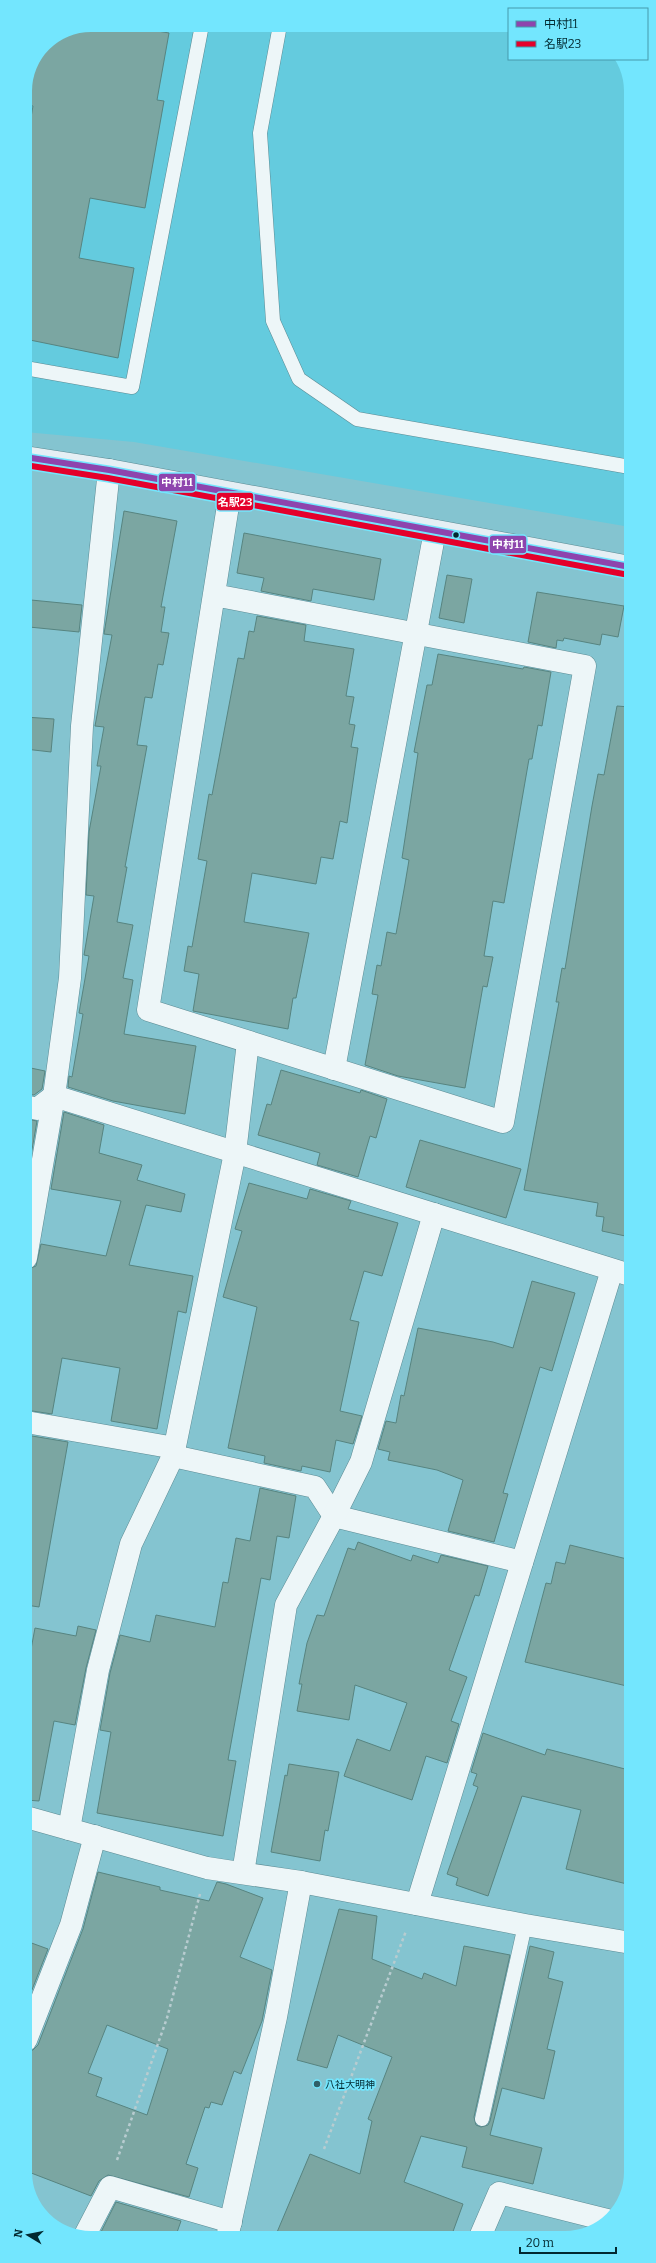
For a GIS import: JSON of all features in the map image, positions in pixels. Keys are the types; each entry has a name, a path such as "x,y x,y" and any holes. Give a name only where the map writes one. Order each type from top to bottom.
{"street":[{"path":"32,458 109,470 624,566"},
{"path":"32,1223 54,1096 70,978 82,726 109,470"},
{"path":"214,595 585,666 503,1122 148,1010 230,493"},
{"path":"334,1069 435,531"},
{"path":"69,1829 98,1670 131,1544 174,1452 235,1152 248,1042"},
{"path":"32,1108 37,1109 54,1096"},
{"path":"54,1096 621,1273 522,1562 417,1904"},
{"path":"243,1873 286,1605 361,1462 434,1214"},
{"path":"32,1423 174,1452 315,1487 334,1516 522,1562"},
{"path":"32,1819 207,1868 301,1882 525,1925 624,1942"},
{"path":"32,2025 71,1925 95,1836"},
{"path":"87,2231 110,2187 229,2230 275,2025 301,1882"},
{"path":"483,2231 499,2194 601,2218"}],"lane":[{"path":"32,369 132,387 201,32"},
{"path":"279,32 260,133 273,321 299,379 357,419 624,466"},
{"path":"482,2119 525,1925"}],"path":[{"path":"110,2187 122,2144 167,2018 207,1868"},
{"path":"324,2149 417,1904"}],"shaded area":[{"path":"91,32 508,32 508,60 615,60 621,72 624,91 624,526 134,442 32,433 32,91 33,80 37,69 42,58 49,49 58,42 69,37 80,33"}],"building":[{"path":"91,32 169,33 157,100 164,101 145,208 90,198 79,258 134,268 118,358 32,340 33,80 37,69 42,58 49,49 58,42 80,33"},
{"path":"124,511 177,521 161,607 165,607 161,632 169,633 163,665 158,664 152,698 145,697 137,745 147,746 125,867 127,867 117,922 133,925 123,978 133,980 124,1034 196,1046 185,1114 113,1101 68,1087 69,1076 72,1077 83,1014 79,1013 89,956 84,955 94,896 86,895 89,832 101,766 97,766 104,727 95,726 112,635 104,634"},
{"path":"244,533 381,559 374,600 313,589 311,601 261,591 264,578 237,573"},
{"path":"447,575 472,579 464,623 439,618"},
{"path":"537,592 624,606 618,637 602,634 600,645 564,638 563,641 557,640 556,648 528,642"},
{"path":"32,600 82,605 79,632 32,627"},
{"path":"257,616 306,625 304,641 354,649 346,696 354,697 349,724 355,725 351,747 358,748 347,823 340,821 333,859 321,857 316,884 252,873 244,922 309,933 296,998 293,998 288,1029 193,1011 199,974 184,971 188,946 192,947 207,861 198,859 209,794 212,795 238,658 244,659 249,631 254,632"},
{"path":"438,654 523,669 524,667 551,672 542,726 538,725 532,759 529,759 504,903 493,901 484,956 493,957 487,987 483,986 465,1088 398,1076 365,1065 378,995 372,994 377,965 381,966 387,932 396,934 405,884 409,860 402,858 418,753 414,752 427,685 432,685"},
{"path":"617,706 624,707 624,1236 602,1231 604,1217 596,1216 598,1203 524,1190 559,1002 556,1002 562,968 565,969 598,774 604,775"},
{"path":"32,717 54,719 51,752 32,750"},
{"path":"32,1068 45,1071 42,1089 34,1095 32,1095"},
{"path":"281,1070 360,1093 361,1090 387,1099 376,1138 370,1136 358,1177 317,1165 320,1153 258,1135 267,1104 271,1105"},
{"path":"64,1112 104,1125 99,1153 142,1165 137,1180 185,1194 181,1212 146,1205 129,1265 193,1276 186,1313 178,1311 157,1429 111,1421 120,1368 62,1358 52,1414 32,1411 32,1268 36,1266 41,1244 106,1256 121,1201 51,1189"},
{"path":"32,1120 37,1121 32,1150"},
{"path":"420,1140 521,1169 506,1218 406,1187"},
{"path":"249,1183 307,1199 310,1189 351,1201 348,1209 398,1223 382,1276 364,1271 350,1320 359,1322 340,1411 362,1416 353,1444 336,1440 330,1472 302,1466 301,1471 264,1463 265,1456 228,1448 257,1307 223,1297 242,1231 235,1229"},
{"path":"532,1281 575,1293 552,1371 540,1367 503,1493 508,1494 494,1542 448,1531 463,1480 437,1470 388,1460 390,1452 378,1449 386,1421 396,1423 401,1395 404,1396 418,1328 493,1342 513,1348"},
{"path":"32,1436 68,1442 39,1607 32,1606"},
{"path":"260,1488 296,1496 289,1538 277,1536 270,1580 261,1578 228,1760 236,1761 223,1836 97,1813 111,1732 100,1730 110,1673 120,1635 150,1642 156,1615 215,1627 223,1582 228,1583 236,1538 250,1541"},
{"path":"358,1542 411,1561 413,1555 438,1563 441,1555 488,1566 479,1596 475,1595 449,1670 467,1677 451,1721 459,1724 447,1763 426,1756 412,1800 344,1776 357,1739 390,1751 407,1703 355,1685 349,1720 297,1711 302,1684 299,1684 307,1643 317,1615 324,1616 348,1548 355,1550"},
{"path":"570,1545 624,1558 624,1685 525,1662 546,1583 551,1584 556,1562 565,1564"},
{"path":"78,1626 96,1630 86,1668 75,1725 54,1721 39,1801 32,1800 32,1644 35,1628 76,1636"},
{"path":"483,1733 545,1755 547,1749 624,1769 624,1883 566,1869 581,1810 522,1796 488,1896 456,1885 458,1878 447,1874 478,1787 473,1785 477,1774 471,1772"},
{"path":"289,1764 339,1772 328,1831 325,1830 320,1861 271,1852 285,1775 287,1776"},
{"path":"98,1872 160,1887 160,1890 209,1901 217,1882 263,1898 240,1957 272,1970 262,2021 241,2074 234,2071 222,2105 211,2102 209,2108 205,2107 186,2164 198,2168 189,2197 108,2175 99,2181 91,2196 32,2173 32,2050 38,2045 83,1929","holes":["107,2025 168,2049 147,2115 96,2096 102,2078 88,2073"]},
{"path":"339,1909 377,1916 372,1959 422,1979 424,1973 456,1986 464,1946 510,1955 474,2117 476,2125 481,2127 488,2125 530,1946 554,1952 548,1978 563,1982 547,2049 555,2051 544,2099 502,2088 490,2135 542,2148 533,2184 462,2167 467,2147 421,2136 404,2182 463,2204 453,2231 278,2231 310,2154 360,2174 372,2121 368,2119 392,2057 338,2035 327,2068 297,2060"},
{"path":"32,1943 48,1949 32,1990"},
{"path":"116,2202 181,2221 177,2231 102,2231"}],"transit line":[{"name":"中村11","path":"32,458 109,470 624,566"},
{"name":"名駅23","path":"32,466 108,478 624,574"}],"place":[{"name":"八社大明神","path":"317,2084"}]}
